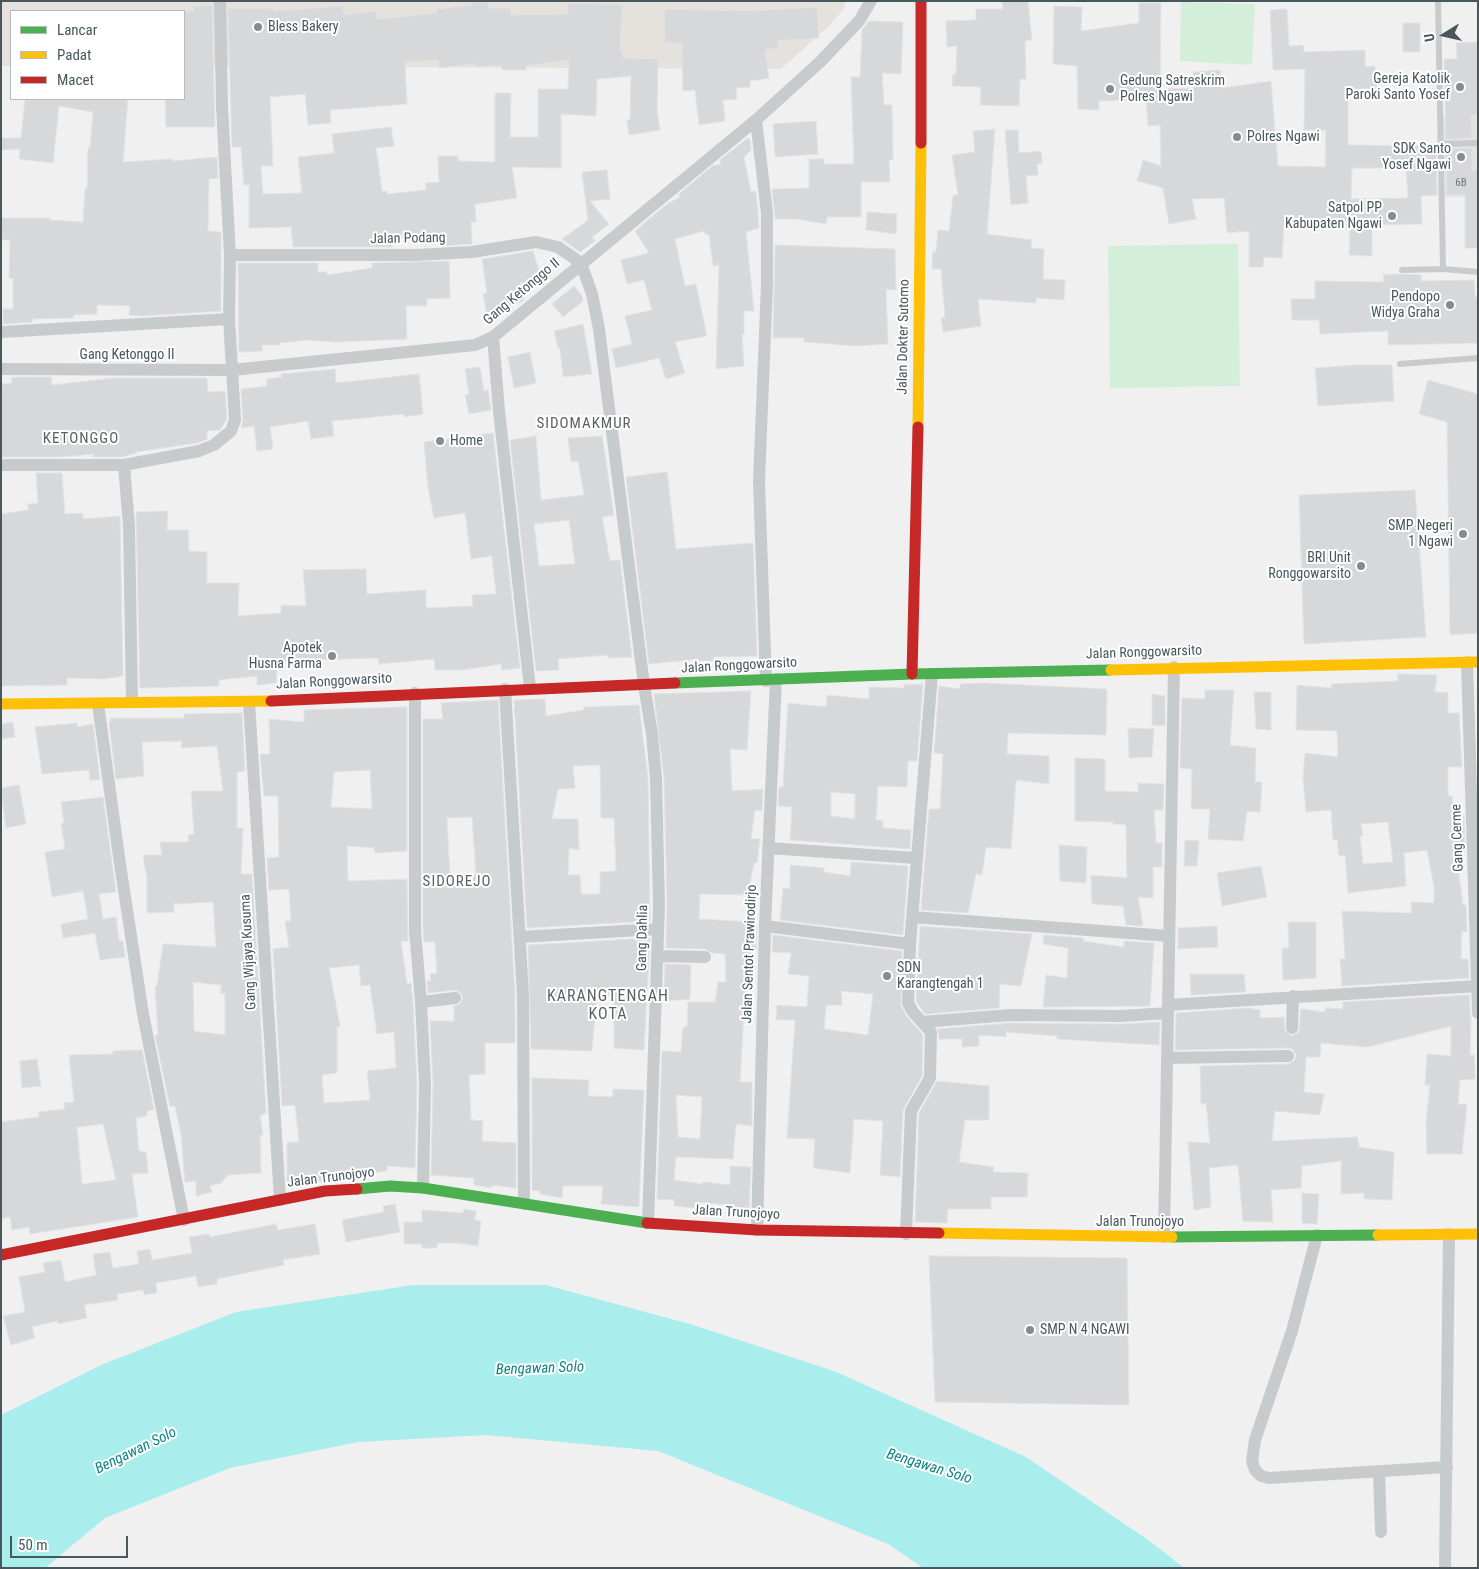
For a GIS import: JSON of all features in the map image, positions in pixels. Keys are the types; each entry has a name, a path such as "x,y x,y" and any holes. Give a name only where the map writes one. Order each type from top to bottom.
{"street":[{"path":"1,465 124,465 198,451 224,438 231,431 235,420 229,319 230,255 222,107 220,1"},
{"name":"Gang Ketonggo II","path":"1,369 232,370 456,349 475,345 493,337 756,120 820,62 859,21 871,1"},
{"name":"Jalan Dokter Sutomo","path":"912,674 920,336 922,1"},
{"name":"Jalan Sentot Prawirodirjo","path":"756,120 767,213 767,284 759,481 771,680 757,1230"},
{"name":"Jalan Podang","path":"230,255 416,255 472,252 536,242 558,247 581,263"},
{"name":"Gang Dahlia","path":"581,263 592,294 599,329 644,685 652,734 656,779 658,956 648,1223"},
{"path":"1,332 229,319"},
{"path":"493,337 500,430 530,688"},
{"path":"124,465 129,545 132,702"},
{"name":"Jalan Ronggowarsito","path":"1,704 249,702 530,688 912,674 1473,662"},
{"name":"Gang Cerme","path":"1473,662 1478,1014"},
{"path":"1164,1237 1174,667"},
{"path":"906,1234 911,1111 930,1078 931,1032 912,1012 908,1003 915,858 932,674"},
{"path":"504,690 520,937 525,1079 524,1204"},
{"path":"415,693 415,930 421,1002 426,1133 423,1188"},
{"name":"Gang Wijaya Kusuma","path":"249,702 280,1200"},
{"path":"98,704 120,864 144,1014 184,1220"},
{"path":"768,848 915,858"},
{"path":"912,917 1169,936"},
{"path":"765,926 910,944"},
{"path":"520,937 658,929"},
{"path":"658,956 705,957"},
{"path":"922,1022 1010,1015 1121,1016 1168,1009 1293,996 1477,986"},
{"path":"1292,1028 1293,996"},
{"path":"421,1002 455,998"},
{"path":"1167,1058 1288,1056"},
{"name":"Jalan Trunojoyo","path":"1,1255 280,1200 357,1188 390,1186 423,1188 648,1223 757,1230 1164,1237 1478,1234"},
{"path":"1445,1568 1449,1234"},
{"path":"1317,1235 1292,1331 1255,1440 1252,1461 1255,1470 1260,1476 1269,1478 1447,1467"},
{"path":"1379,1471 1381,1532"}],"lane":[{"path":"1438,1 1443,269"},
{"path":"1441,144 1478,143"},
{"path":"1402,270 1443,269 1478,272"},
{"path":"1400,364 1478,358"}],"shaded area":[{"path":"1,1 846,1 844,9 829,26 781,69 185,66 185,10 10,10 10,66 1,66"},
{"name":"SDK Santo Yosef Ngawi","path":"1478,116 1478,197 1445,197 1443,117"}],"green space":[{"path":"1181,2 1255,4 1252,65 1180,61"},
{"path":"1238,244 1240,386 1110,388 1108,246"}],"water":[{"name":"Bengawan Solo","path":"413,1285 546,1285 690,1324 834,1371 1026,1457 1151,1542 1184,1568 923,1568 888,1544 658,1451 486,1435 358,1442 230,1468 105,1518 45,1568 1,1568 1,1415 101,1365 236,1312"}],"building":[{"path":"1002,1 1028,1 1032,40 1025,41 1026,79 1020,79 1019,106 980,105 981,87 952,86 953,74 956,74 957,46 947,47 946,21 976,20 976,9 1003,9"},
{"path":"472,2 488,2 489,8 511,8 511,15 568,14 567,3 622,5 620,51 622,51 623,58 658,59 657,110 660,130 629,135 627,120 630,119 631,76 597,79 596,116 561,114 561,168 512,167 517,198 475,204 476,222 471,222 472,244 441,246 440,238 391,239 392,247 293,247 291,227 249,228 249,185 244,185 241,147 232,147 228,9 274,8 274,11 343,6 344,15 376,11 377,19 437,13 437,9 472,5","holes":["438,60 439,68 475,64 475,67 502,65 502,70 526,70 526,66 569,60 568,89 538,89 538,137 510,137 511,93 495,93 495,162 458,161 458,156 438,156 439,182 426,183 426,190 387,194 387,191 382,191 376,148 394,146 391,127 332,134 334,153 298,157 302,193 263,194 261,166 273,166 270,97 305,94 308,125 331,123 330,110 407,104 405,62"]},
{"path":"1139,3 1161,3 1160,89 1194,88 1193,72 1220,70 1222,88 1271,81 1278,166 1325,167 1326,130 1304,130 1305,69 1273,70 1270,10 1287,9 1289,46 1303,45 1304,52 1365,50 1365,67 1375,66 1377,88 1348,90 1348,145 1436,146 1437,195 1421,196 1422,224 1372,225 1372,256 1349,255 1350,229 1284,226 1282,258 1264,257 1263,267 1249,267 1249,231 1227,233 1224,198 1192,199 1196,219 1169,224 1163,188 1137,181 1143,160 1161,166 1160,125 1148,126 1146,99 1099,101 1099,110 1078,109 1077,66 1053,64 1054,6 1082,7 1081,31 1139,23","holes":["1352,168 1406,168 1408,198 1351,199"]},
{"path":"212,5 215,127 166,127 165,100 185,100 185,11 194,11 193,6"},
{"path":"817,7 819,38 778,41 779,48 765,50 769,78 750,81 750,87 736,88 737,99 723,100 725,121 699,125 695,90 683,91 682,43 665,43 664,9 745,11"},
{"path":"869,21 903,22 901,74 882,73 884,105 892,105 893,160 889,160 890,182 861,182 861,217 827,217 826,224 796,219 775,219 772,189 809,188 809,159 824,159 824,164 854,164 851,77 860,77 862,30"},
{"path":"1403,23 1420,23 1420,52 1403,52"},
{"name":"Gereja Katolik Paroki Santo Yosef","path":"1478,42 1478,115 1471,115 1472,138 1446,139 1444,59 1457,59 1456,43"},
{"path":"25,100 128,100 123,162 173,159 173,161 217,157 218,178 209,179 208,231 221,232 221,311 142,316 129,315 130,306 97,305 97,314 73,315 74,318 32,319 32,322 3,324 3,309 13,309 13,278 9,278 10,240 1,240 1,218 50,218 50,220 83,222 85,189 87,189 88,148 90,148 93,112 59,106 53,163 19,159 20,149 1,150 1,138 21,138"},
{"path":"816,121 818,154 775,157 773,124"},
{"path":"995,129 987,234 1032,240 1031,248 1044,249 1043,279 1065,280 1064,300 1036,298 1036,303 978,299 981,326 943,332 941,318 945,317 941,269 932,269 933,251 936,252 938,230 949,231 953,195 958,195 952,155 975,152 973,131"},
{"path":"1005,130 1018,130 1019,153 1041,151 1042,164 1037,164 1038,175 1026,176 1028,203 1011,205"},
{"path":"748,138 751,150 744,157 751,192 756,191 759,228 746,232 754,311 744,311 744,334 742,334 744,366 716,369 719,265 713,266 709,234 706,235 704,231 675,239 685,286 696,284 707,336 675,342 685,373 666,379 659,358 616,368 612,349 632,344 625,316 652,310 644,280 627,284 621,260 649,253 635,231 667,204 680,197 679,194 712,166 721,164 720,160"},
{"path":"1472,148 1472,170 1478,170 1478,248 1465,248 1465,195 1447,195 1446,149"},
{"path":"607,170 610,199 590,201 609,224 592,237 595,241 580,252 562,239 588,220 582,172"},
{"path":"867,212 897,214 896,234 866,230"},
{"path":"775,245 895,249 896,290 886,289 888,344 856,346 804,342 804,338 773,338"},
{"path":"533,251 541,277 520,283 524,301 508,306 509,311 487,315 483,294 487,293 482,259"},
{"path":"449,261 450,298 427,299 427,306 406,306 407,339 336,342 306,340 280,343 280,345 262,345 262,351 239,352 238,263 318,263 318,272 327,272 327,275 372,268 372,263"},
{"path":"1383,275 1421,275 1421,281 1474,280 1475,297 1478,297 1478,343 1388,345 1388,331 1320,334 1319,320 1292,320 1291,299 1315,299 1315,281 1384,282"},
{"path":"574,286 582,296 583,301 563,317 552,304"},
{"path":"583,324 592,374 563,377 560,348 558,348 554,331"},
{"path":"530,352 536,383 514,388 508,357"},
{"path":"1392,365 1394,401 1318,406 1315,368"},
{"path":"480,367 484,391 488,390 491,410 469,414 465,395 469,394 465,369"},
{"path":"335,369 336,383 419,374 423,414 404,417 404,414 332,421 334,436 311,439 308,421 270,427 273,449 257,451 254,426 241,428 243,420 241,389 267,386 267,379 282,377 281,374"},
{"path":"51,377 52,385 114,378 207,378 208,392 225,391 227,419 220,430 207,431 207,439 197,443 136,452 122,457 94,457 93,454 61,457 1,457 1,384 12,383 11,378"},
{"name":"SMP Negeri 1 Ngawi","path":"1428,380 1478,394 1478,633 1450,635 1447,422 1419,414"},
{"path":"493,433 520,668 502,670 501,664 463,670 435,670 434,659 379,664 378,658 303,660 277,663 276,683 257,685 257,676 219,680 219,686 140,688 136,512 168,511 167,530 188,530 189,551 207,552 207,583 239,583 238,616 281,613 281,605 306,606 303,570 366,569 367,594 426,590 426,608 473,606 472,595 496,594 492,556 471,559 465,513 434,518 428,487 424,442"},
{"path":"536,436 541,500 584,495 578,461 571,462 568,438 602,436 614,515 602,517 610,561 620,560 632,657 608,658 608,655 558,659 559,670 536,671 510,440","holes":["569,520 575,564 539,566 534,524"]},
{"path":"667,472 676,549 753,543 757,656 714,657 714,661 699,661 699,659 649,664 626,477"},
{"path":"36,473 62,473 65,514 83,513 83,519 120,516 123,676 104,679 67,678 67,685 1,686 1,514 28,510 28,504 38,503"},
{"name":"BRI Unit Ronggowarsito","path":"1415,490 1426,637 1304,644 1299,495"},
{"path":"1398,674 1437,675 1435,692 1448,693 1448,713 1459,713 1462,767 1448,767 1448,796 1452,796 1453,815 1464,816 1465,852 1456,852 1463,905 1466,905 1467,932 1462,931 1461,959 1468,959 1469,978 1342,986 1340,959 1345,959 1342,911 1412,913 1411,902 1434,903 1434,887 1427,850 1404,853 1406,886 1348,893 1345,855 1339,856 1337,839 1333,840 1331,810 1306,812 1303,778 1305,753 1338,757 1337,731 1296,730 1297,685 1332,688 1331,684 1398,681","holes":["1388,822 1393,862 1363,864 1360,836 1363,836 1361,824"]},
{"path":"985,683 1107,689 1106,735 1008,733 1007,754 1049,756 1049,784 1016,780 1011,849 986,847 982,875 976,874 968,913 921,910 929,809 940,809 943,754 934,753 939,686 960,689 960,684"},
{"path":"923,684 917,761 908,761 907,787 878,786 876,820 883,821 883,828 911,830 910,849 790,840 792,807 778,806 779,787 783,787 788,703 826,707 827,695 869,699 869,687 904,688 904,685","holes":["831,792 855,794 855,819 831,816"]},
{"path":"1205,690 1234,690 1230,745 1256,748 1255,782 1262,782 1260,812 1247,811 1243,841 1208,839 1210,809 1191,809 1192,769 1180,768 1182,698 1205,699"},
{"path":"751,691 747,750 730,749 732,791 763,789 762,811 755,810 751,839 760,839 757,863 754,863 748,895 700,894 699,919 753,922 753,925 757,926 756,950 751,950 750,956 747,956 740,1082 752,1082 752,1126 736,1124 733,1159 676,1157 674,1180 730,1185 730,1166 751,1167 749,1211 730,1210 730,1205 695,1202 694,1208 674,1206 674,1200 657,1199 662,1051 681,1052 683,1027 687,1027 688,1002 715,1002 718,982 726,982 725,954 712,953 705,949 666,948 667,905 664,779 654,694","holes":["676,1095 702,1097 700,1139 678,1137"]},
{"path":"1254,692 1271,692 1271,730 1256,729"},
{"path":"1152,694 1165,696 1165,726 1152,725"},
{"path":"545,699 546,716 584,710 584,707 639,705 648,779 650,921 527,928 514,700","holes":["600,765 601,818 614,818 616,871 600,872 600,894 581,894 580,875 568,875 569,848 579,850 578,819 552,819 558,789 575,788 573,766"]},
{"path":"498,700 515,995 515,1043 485,1043 485,1074 469,1075 471,1120 483,1121 482,1141 516,1143 516,1188 492,1185 492,1188 474,1185 474,1178 431,1175 433,1084 430,1021 454,1021 454,1006 460,1004 463,998 461,993 455,990 428,993 427,981 431,981 430,974 437,973 435,942 424,942 423,930 423,719 443,719 441,703","holes":["472,817 476,875 450,878 447,818"]},
{"path":"407,707 407,851 375,853 374,848 347,846 348,881 407,879 408,941 401,941 407,984 411,983 413,1003 417,1084 415,1168 387,1166 387,1171 351,1175 351,1178 287,1188 287,1142 299,1142 295,1105 282,1106 273,949 289,947 285,921 291,921 289,889 269,890 267,858 279,857 278,796 264,796 260,754 270,754 269,719 304,722 304,710","holes":["370,770 372,809 331,807 334,772","359,965 361,986 370,985 377,1034 394,1032 396,1068 367,1071 370,1100 324,1103 322,1075 337,1073 337,1027 340,1026 329,968"]},
{"path":"242,713 245,771 237,772 237,828 243,828 241,874 252,874 266,1113 260,1116 263,1135 260,1135 261,1173 228,1175 221,1183 210,1186 212,1192 196,1196 196,1181 185,1182 181,1134 175,1106 170,1107 155,1035 158,1035 155,986 157,986 163,944 216,947 213,902 174,904 174,912 147,913 147,879 143,855 162,855 160,842 189,842 188,835 194,834 191,791 223,791 217,746 181,748 182,741 142,742 144,776 116,779 109,722 111,722 110,718 184,718 184,714","holes":["193,982 221,985 221,994 225,993 225,1035 194,1031"]},
{"path":"13,722 15,737 1,739 1,724"},
{"path":"77,723 77,727 93,724 100,780 90,780 89,770 42,774 35,727"},
{"path":"1128,728 1154,729 1152,757 1129,758"},
{"path":"1075,758 1105,759 1105,791 1138,792 1138,783 1164,784 1163,810 1154,810 1156,843 1162,843 1162,867 1153,867 1153,898 1138,897 1143,926 1126,925 1123,906 1092,904 1091,875 1127,878 1126,825 1113,824 1113,822 1075,821"},
{"path":"19,785 26,824 6,828 1,788"},
{"path":"103,797 116,892 99,894 103,919 116,917 119,941 123,941 125,957 100,960 95,933 63,938 61,924 88,919 83,891 52,897 45,852 65,849 61,823 64,823 61,802"},
{"path":"1185,840 1199,841 1197,866 1184,866"},
{"path":"1059,845 1087,847 1086,883 1060,881"},
{"path":"851,862 908,866 903,935 780,920 783,888 790,889 790,865 824,868 824,872 850,876"},
{"path":"1261,866 1267,897 1222,906 1217,873"},
{"path":"1288,922 1316,922 1316,978 1283,980 1282,948 1289,948"},
{"path":"920,926 1032,934 1021,986 1000,984 999,1008 925,1014 916,1001"},
{"path":"1217,926 1218,947 1178,949 1178,928"},
{"path":"773,935 902,951 901,1006 907,1017 923,1035 922,1076 903,1110 900,1177 880,1175 883,1121 854,1119 850,1173 813,1168 815,1139 787,1138 795,1020 776,1020 777,1005 807,1007 809,976 788,974 791,953 772,952","holes":["841,991 873,994 868,1035 824,1029 826,1005 842,1005"]},
{"path":"1044,935 1083,938 1083,941 1124,947 1124,941 1154,943 1150,1006 1043,1007 1046,975 1067,978 1068,948 1043,944"},
{"path":"650,938 644,1050 614,1048 614,996 597,995 592,1051 531,1049 528,945"},
{"path":"665,964 691,965 690,999 664,1001"},
{"path":"1190,974 1244,974 1246,992 1191,995"},
{"path":"1469,995 1471,1021 1470,1055 1474,1055 1475,1079 1460,1080 1458,1104 1467,1104 1462,1154 1427,1154 1426,1123 1430,1085 1425,1085 1427,1054 1451,1056 1451,1026 1367,1047 1321,1043 1320,1057 1306,1057 1304,1092 1324,1094 1320,1115 1275,1111 1272,1141 1357,1137 1359,1147 1394,1152 1392,1200 1364,1199 1364,1193 1341,1194 1341,1161 1302,1166 1301,1188 1271,1190 1273,1222 1243,1221 1238,1165 1209,1168 1211,1207 1194,1210 1188,1142 1210,1143 1206,1103 1201,1104 1200,1066 1288,1064 1295,1060 1296,1055 1292,1049 1288,1048 1175,1050 1176,1013 1248,1008 1260,1010 1260,1018 1284,1017 1285,1031 1292,1036 1299,1032 1301,1009 1325,1012 1325,1008 1343,1009 1343,1002"},
{"path":"1160,1022 1159,1045 1057,1039 1057,1036 1006,1032 1006,1037 979,1035 979,1046 962,1047 962,1039 939,1039 938,1029 1010,1023 1121,1024"},
{"path":"142,1050 154,1110 147,1111 147,1116 136,1118 139,1151 146,1152 148,1173 132,1174 138,1217 30,1234 29,1227 12,1230 10,1217 1,1219 1,1122 39,1117 39,1112 65,1109 64,1103 74,1102 69,1055 113,1054 113,1051","holes":["103,1124 116,1180 82,1184 77,1127"]},
{"path":"37,1059 41,1086 22,1088 20,1061"},
{"path":"532,1078 589,1080 588,1096 613,1097 613,1089 644,1090 639,1207 601,1204 603,1186 563,1186 562,1198 540,1194 540,1191 532,1190"},
{"path":"937,1081 989,1086 989,1120 965,1120 959,1162 994,1167 993,1172 1028,1173 1027,1197 991,1197 991,1209 948,1209 947,1223 915,1222 919,1113"},
{"path":"1302,1193 1319,1194 1317,1224 1302,1223"},
{"path":"395,1204 400,1232 346,1242 342,1220 384,1212 383,1206"},
{"path":"464,1209 476,1211 475,1220 481,1221 478,1246 458,1243 437,1243 437,1248 422,1248 422,1244 404,1244 404,1222 422,1222 422,1210 463,1213"},
{"path":"276,1224 278,1230 315,1224 320,1254 283,1260 284,1265 217,1279 217,1284 198,1287 196,1276 156,1283 157,1293 144,1295 143,1290 117,1294 118,1300 84,1305 87,1318 58,1324 57,1321 32,1327 35,1338 11,1345 3,1316 25,1312 19,1277 45,1272 43,1263 61,1260 65,1282 96,1275 93,1254 110,1252 113,1268 139,1264 137,1251 150,1249 152,1260 192,1253 189,1237 209,1234 210,1237"},
{"name":"SMP N 4 NGAWI","path":"929,1256 1127,1258 1129,1405 935,1402"}],"traffic: fast":[{"path":"675,683 912,674 1111,670"},
{"path":"357,1189 390,1186 423,1188 647,1223"},
{"path":"1172,1237 1378,1235"}],"traffic: slow":[{"path":"918,427 921,143"},
{"path":"1111,670 1478,662"},
{"path":"1,704 271,701"},
{"path":"939,1233 1172,1237"},
{"path":"1378,1235 1478,1234"}],"traffic: jam":[{"path":"921,1 921,143"},
{"path":"912,674 918,427"},
{"path":"271,701 675,683"},
{"path":"1,1255 325,1191 357,1189"},
{"path":"647,1223 757,1230 939,1233"}],"place":[{"name":"Bless Bakery","path":"258,27"},
{"name":"Gereja Katolik Paroki Santo Yosef","path":"1460,87"},
{"name":"Gedung Satreskrim Polres Ngawi","path":"1110,89"},
{"name":"Polres Ngawi","path":"1237,137"},
{"name":"SDK Santo Yosef Ngawi","path":"1461,157"},
{"name":"Satpol PP Kabupaten Ngawi","path":"1392,216"},
{"name":"Pendopo Widya Graha","path":"1450,305"},
{"name":"Home","path":"440,441"},
{"name":"SMP Negeri 1 Ngawi","path":"1463,534"},
{"name":"BRI Unit Ronggowarsito","path":"1361,566"},
{"name":"Apotek Husna Farma","path":"332,656"},
{"name":"SDN Karangtengah 1","path":"887,976"},
{"name":"SMP N 4 NGAWI","path":"1030,1330"}],"district":[{"name":"SIDOMAKMUR","path":"584,424"},
{"name":"KETONGGO","path":"81,439"},
{"name":"SIDOREJO","path":"457,882"},
{"name":"KARANGTENGAH KOTA","path":"608,1006"}]}
